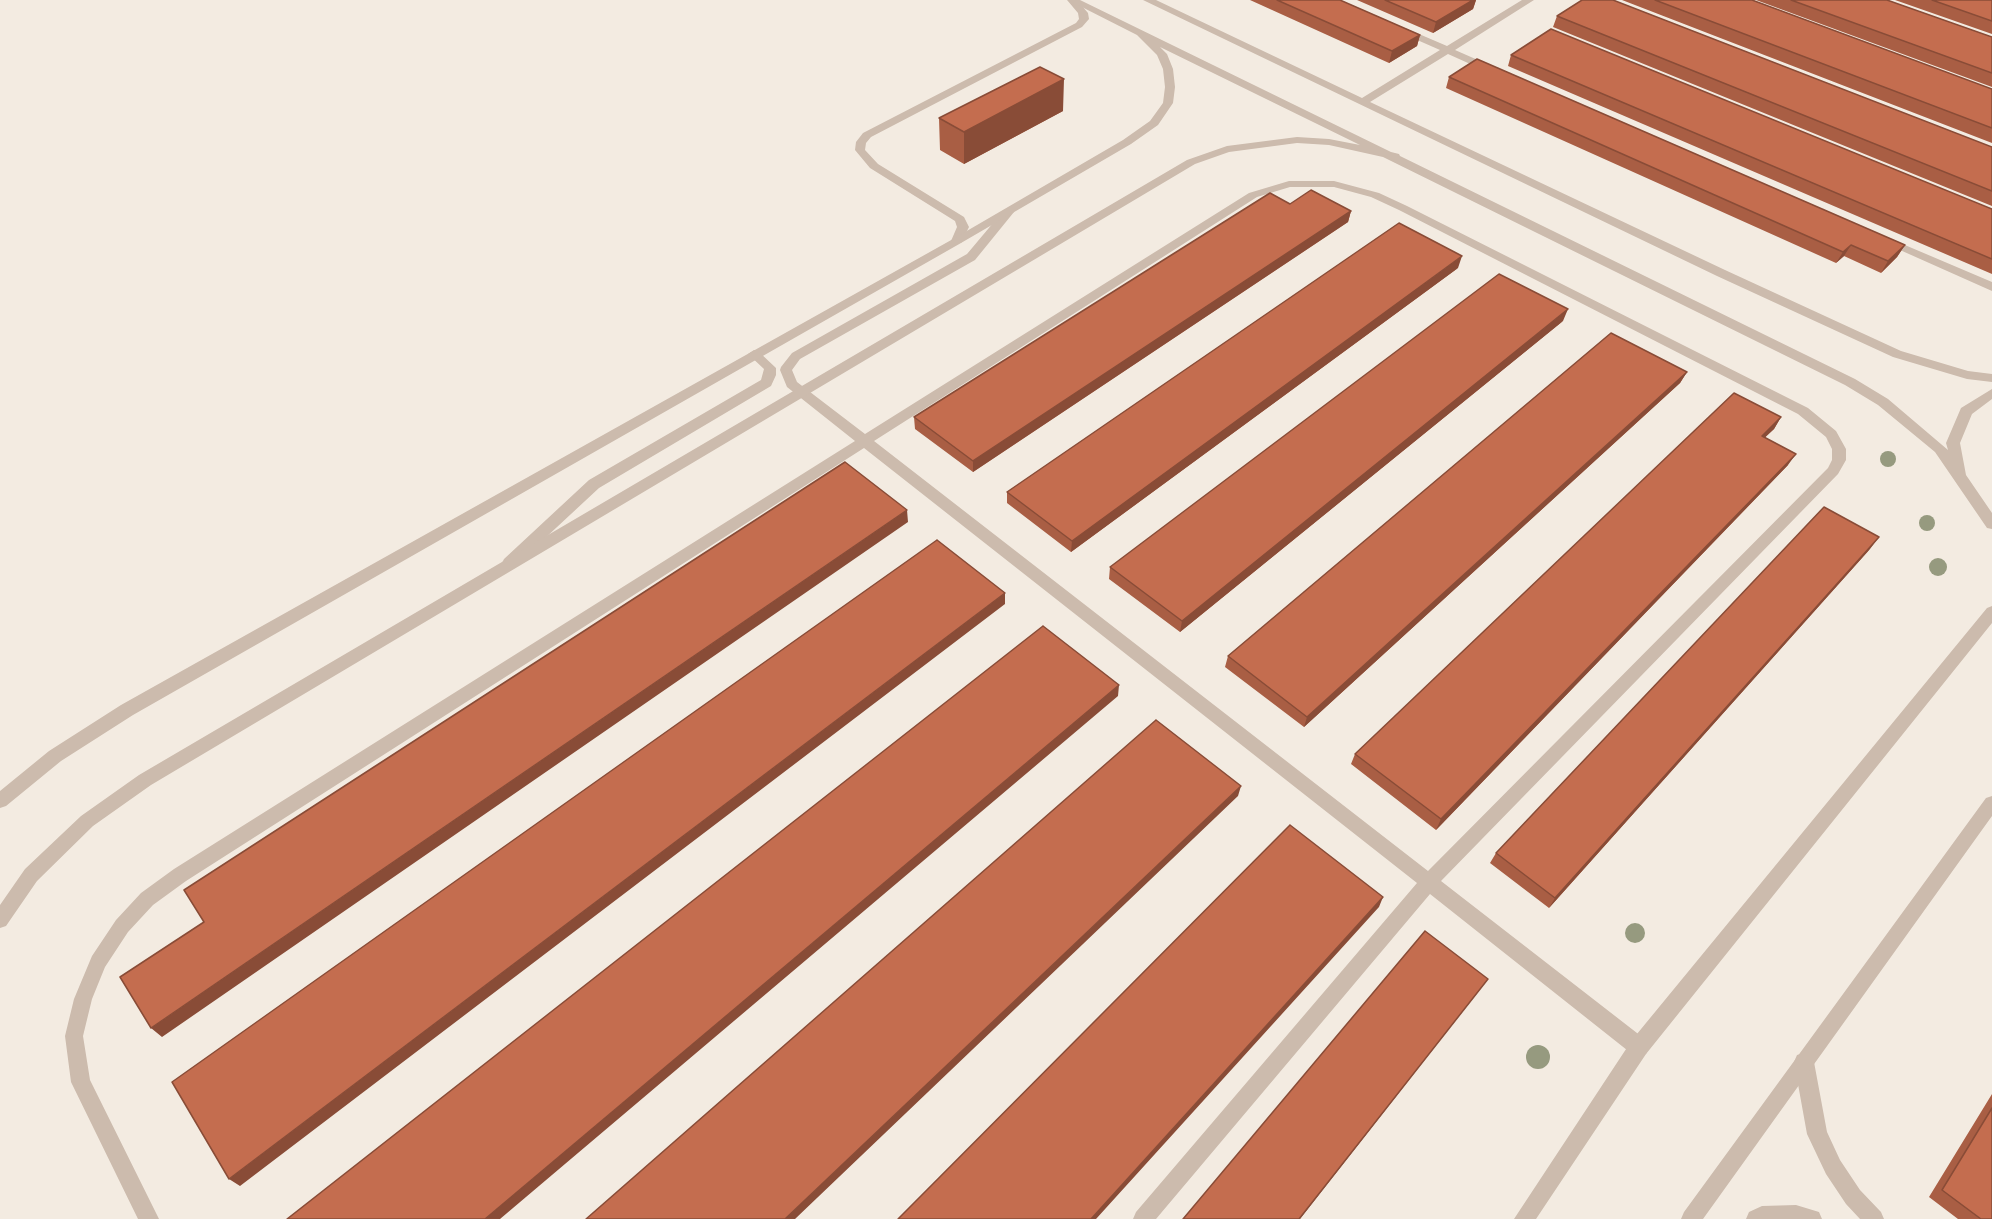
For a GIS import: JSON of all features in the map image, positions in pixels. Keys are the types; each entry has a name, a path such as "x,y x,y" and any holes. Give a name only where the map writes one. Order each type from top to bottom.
{"street":[{"path":"1072,0 1395,156 1850,382 1883,402 1940,449 1992,524"},
{"path":"957,241 963,227 960,219 874,166 860,150 861,142 867,135 1080,25 1084,19 1083,13 1072,0"},
{"path":"1149,0 1721,273 1897,354 1967,375 1992,378"},
{"path":"1364,101 1529,0"},
{"path":"1396,27 1502,74"},
{"path":"0,801 55,756 127,710 957,241 1127,142 1154,123 1168,103 1170,87 1168,69 1162,54 1139,32"},
{"path":"0,920 31,875 87,821 145,780 1191,162 1227,149 1297,140 1329,142 1395,156"},
{"path":"149,1219 81,1082 74,1036 83,999 98,962 122,926 147,899 180,875 1253,195 1289,184 1312,182 1334,184 1375,195 1803,411 1831,434 1839,449 1839,460 1833,471 1428,883 1143,1219"},
{"path":"1008,212 971,257 796,356 786,370 787,377 802,392 1639,1047"},
{"path":"1872,235 1992,286"},
{"path":"500,571 594,483 766,383 770,375 770,368 754,354"},
{"path":"1962,482 1953,443 1966,411 1992,393"},
{"path":"1524,1219 1639,1047 1992,612"},
{"path":"1691,1219 1992,803"},
{"path":"1804,1062 1817,1134 1833,1167 1853,1197 1874,1219"},
{"path":"1756,1219 1762,1216 1796,1215 1812,1219"}],"building":[{"path":"1277,0 1340,0 1420,35 1392,51"},
{"path":"1385,0 1473,0 1436,22"},
{"path":"1582,0 1613,0 1992,147 1992,191 1557,16"},
{"path":"1655,0 1752,0 1992,89 1992,128"},
{"path":"1791,0 1887,0 1992,37 1992,73"},
{"path":"1932,0 1992,0 1992,21"},
{"path":"1551,29 1992,209 1992,259 1511,55"},
{"path":"1477,59 1905,245 1888,261 1851,245 1843,252 1449,77"},
{"path":"1040,67 1064,79 964,132 939,118"},
{"path":"1311,190 1351,211 973,461 914,417 1270,193 1290,204"},
{"path":"1399,223 1462,256 1072,541 1007,492"},
{"path":"1499,274 1568,309 1182,621 1110,567"},
{"path":"1611,333 1687,372 1307,717 1228,656"},
{"path":"1734,393 1781,417 1762,436 1796,454 1441,819 1355,754"},
{"path":"845,462 907,510 151,1028 120,977 204,922 184,890"},
{"path":"1824,507 1879,537 1555,898 1496,853"},
{"path":"937,540 1005,593 229,1179 172,1082"},
{"path":"1043,626 1119,685 485,1219 287,1219"},
{"path":"1156,720 1241,786 785,1219 586,1219"},
{"path":"1290,825 1383,897 1091,1219 898,1219"},
{"path":"1425,931 1488,979 1299,1219 1183,1219"},
{"path":"1992,1108 1992,1219 1981,1219 1942,1190"}]}
